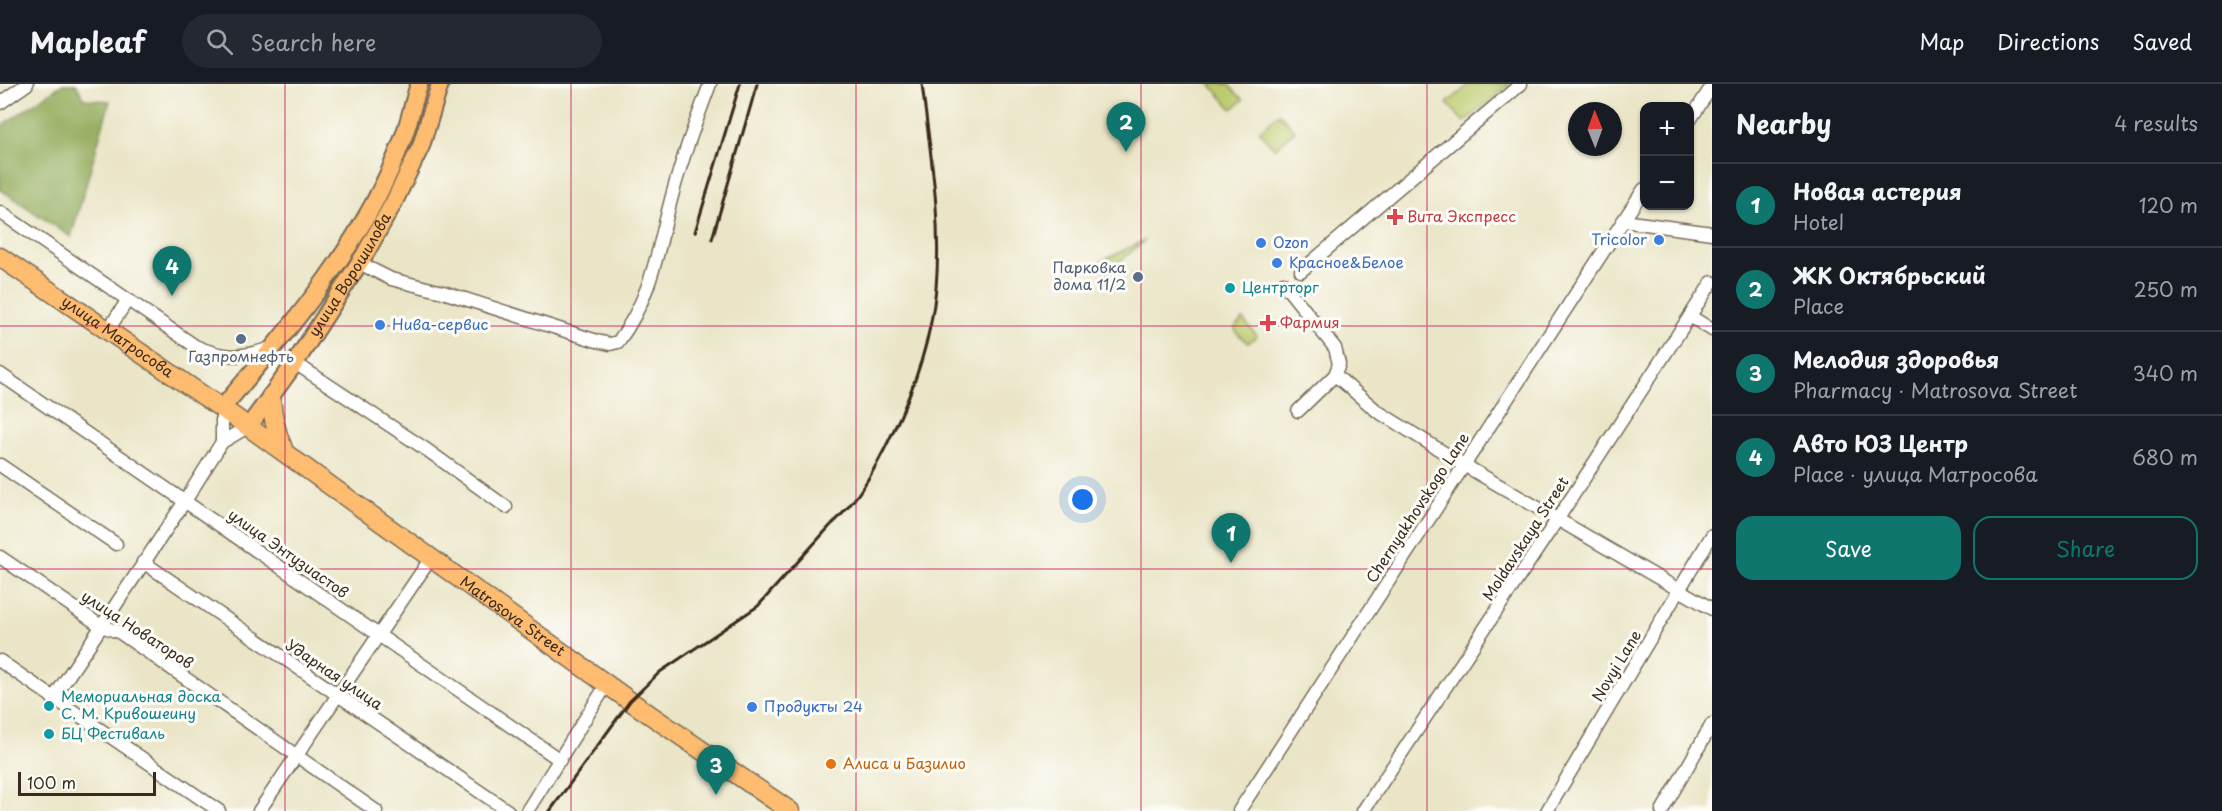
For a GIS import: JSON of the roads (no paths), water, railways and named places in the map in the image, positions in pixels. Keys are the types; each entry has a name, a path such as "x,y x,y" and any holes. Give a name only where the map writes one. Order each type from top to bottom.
{"highway":[{"name":"улица Матросова","path":"0,257 222,408"},
{"path":"271,396 272,415 277,436 285,453"},
{"name":"Matrosova Street","path":"222,408 607,684 790,811"}],"main road":[{"name":"улица Ворошилова","path":"222,408 299,315 343,252 378,196 402,141 419,84"},
{"name":"улица Ворошилова","path":"249,426 295,363 359,263 394,202 421,146 440,84"}],"street":[{"path":"0,103 27,84"},
{"path":"359,263 391,279 443,292 597,341 610,344 618,342 648,291 678,176 710,84"},
{"path":"1301,271 1521,84"},
{"path":"1694,113 1712,86"},
{"name":"Chernyakhovskogo Lane","path":"1239,811 1640,195"},
{"path":"0,212 195,346 211,353 246,356 273,348"},
{"path":"1623,221 1712,233"},
{"name":"Moldavskaya Street","path":"1363,811 1712,282"},
{"path":"1283,283 1335,348 1339,364 1331,379 1298,411"},
{"path":"108,330 127,301"},
{"path":"1690,316 1712,330"},
{"path":"295,363 428,450 506,507"},
{"name":"улица Энтузиастов","path":"0,374 560,760"},
{"path":"1331,379 1377,411 1464,465 1712,609"},
{"path":"222,408 222,442"},
{"name":"улица Ворошилова","path":"53,699 222,442 249,426"},
{"path":"0,465 116,544"},
{"name":"Novyi Lane","path":"1547,811 1712,535"},
{"name":"улица Новаторов","path":"0,557 101,626 119,632 376,811"},
{"path":"259,811 431,558"},
{"name":"Ударная улица","path":"143,562 508,811"},
{"path":"0,661 219,811"},
{"path":"527,811 607,684"},
{"path":"1662,811 1712,724"}],"railway":[{"path":"695,232 740,84"},
{"path":"712,239 757,84"},
{"path":"550,811 630,701 660,672 758,606 849,506 865,484 885,448 907,401 926,346 936,288 936,211 922,84"}],"place":[{"name":"ЖК Октябрьский","path":"1126,152"},
{"name":"Вита Экспресс","path":"1395,217"},
{"name":"Tricolor","path":"1659,240"},
{"name":"Ozon","path":"1261,243"},
{"name":"Красное&Белое","path":"1277,263"},
{"name":"Парковка дома 11/2","path":"1138,277"},
{"name":"Центрторг","path":"1230,288"},
{"name":"Авто ЮЗ Центр","path":"172,296"},
{"name":"Фармия","path":"1268,323"},
{"name":"Нива-сервис","path":"380,325"},
{"name":"Газпромнефть","path":"241,339"},
{"name":"Новая астерия","path":"1231,563"},
{"name":"Мемориальная доска С. М. Кривошеину","path":"49,706"},
{"name":"Продукты 24","path":"752,707"},
{"name":"БЦ Фестиваль","path":"49,734"},
{"name":"Алиса и Базилио","path":"831,764"},
{"name":"Мелодия здоровья","path":"716,795"}]}
